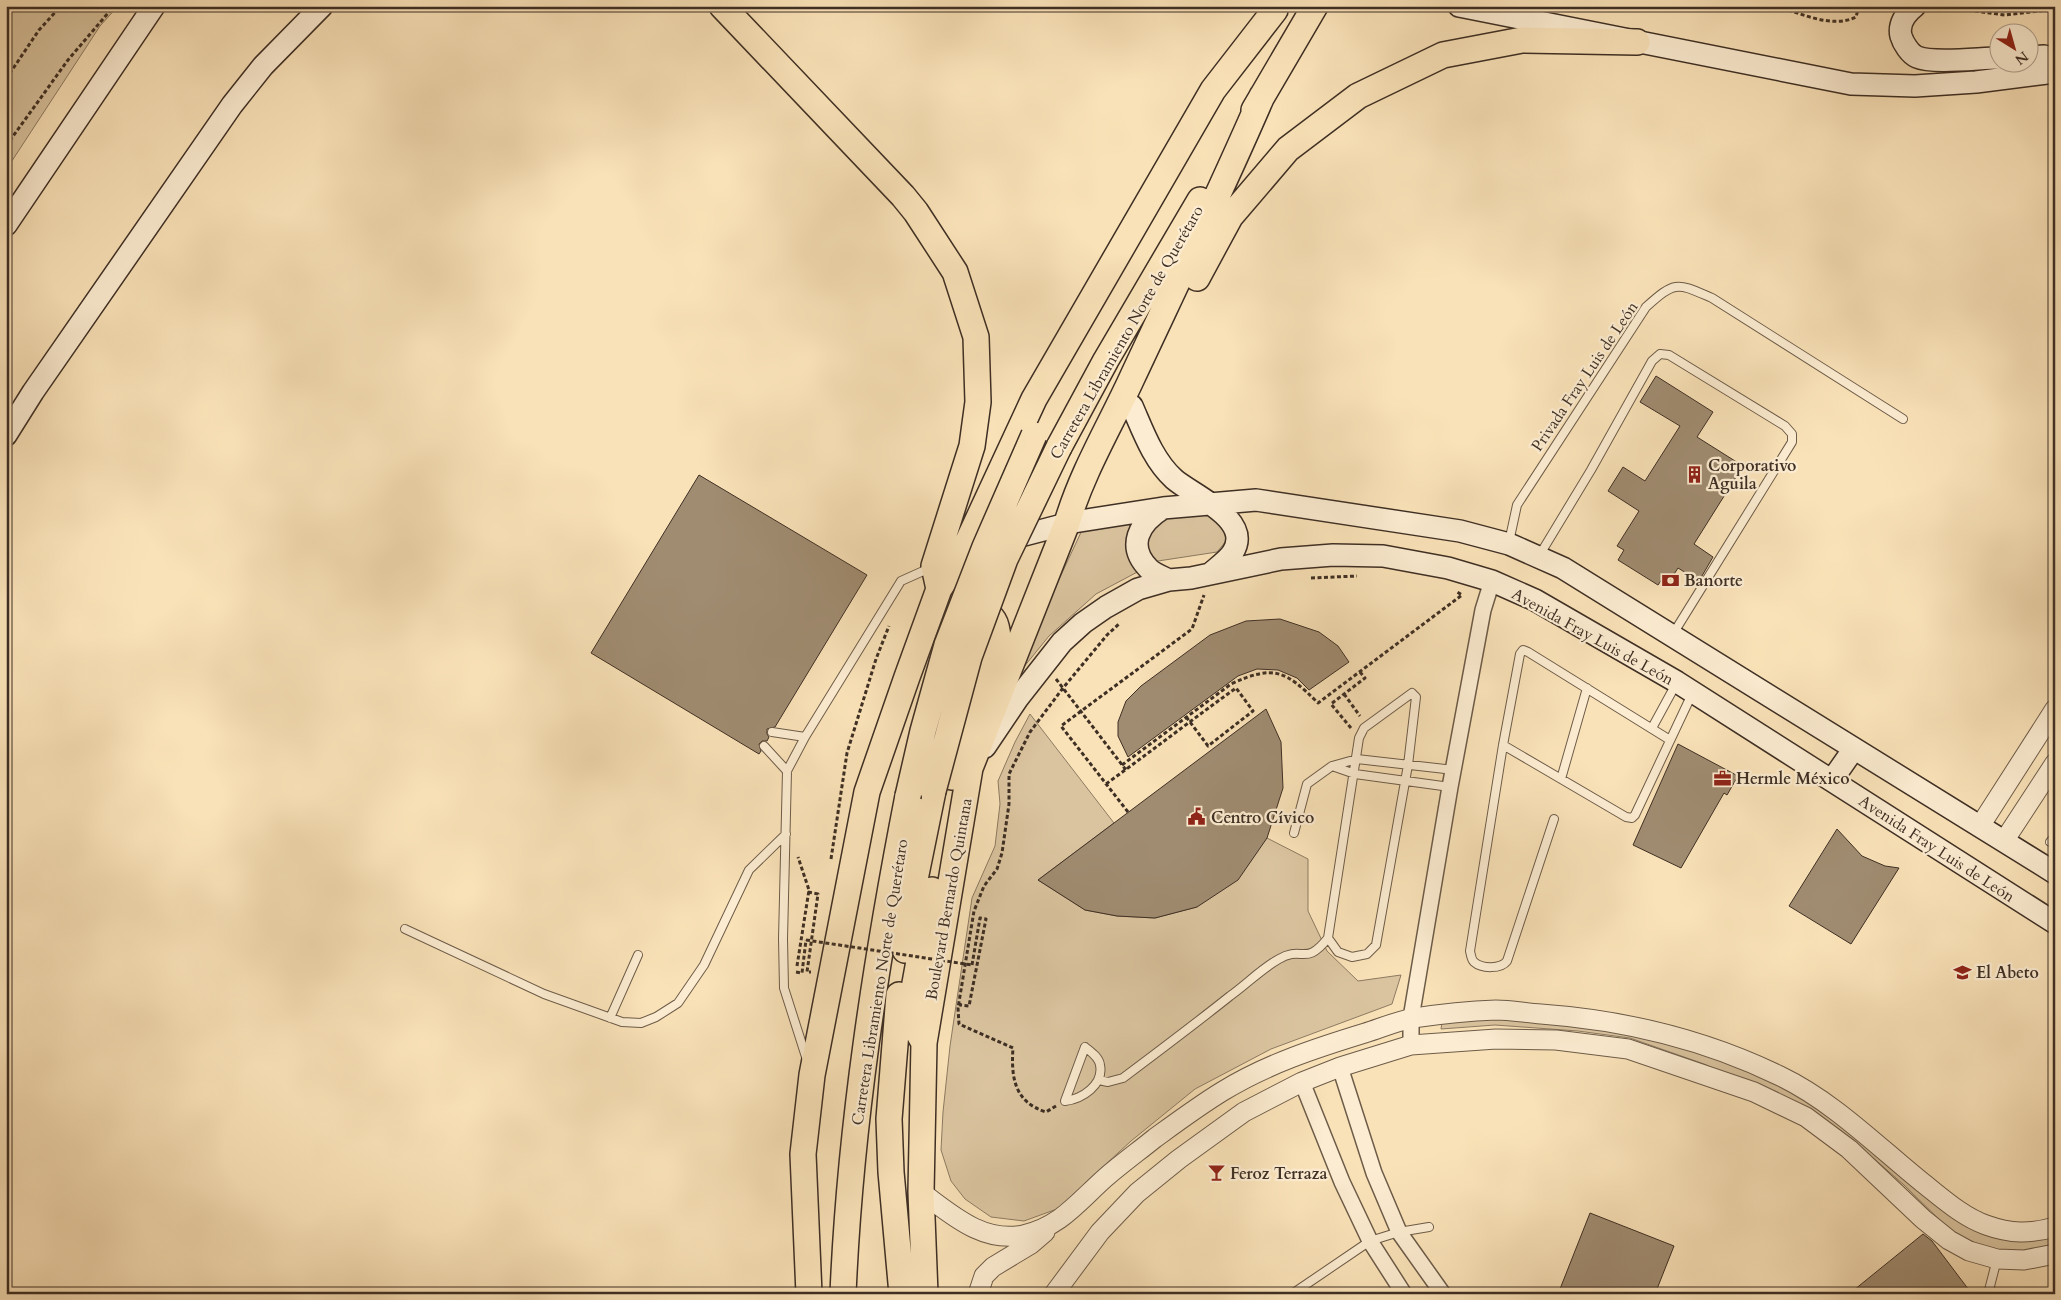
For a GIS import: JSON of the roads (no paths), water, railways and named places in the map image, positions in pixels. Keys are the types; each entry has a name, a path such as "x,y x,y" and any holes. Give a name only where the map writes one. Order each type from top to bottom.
{"highway":[{"path":"722,6 903,196 916,212 955,272 976,337 978,402 972,446 937,578 909,670 867,792 812,1075 803,1154 809,1294"},
{"name":"Carretera Libramiento Norte de Querétaro","path":"902,1294 891,1172 889,1120 901,978 912,894 933,791 969,657 1005,559 1059,447 1106,360 1315,6"},
{"path":"937,578 963,552 1034,399 1213,90 1276,8"},
{"name":"Carretera Libramiento Norte de Querétaro","path":"843,1294 845,1234 850,1178 886,912 908,796 923,731 947,645 985,547 1046,409 1276,8"},
{"path":"1067,523 1093,484 1186,298 1230,217 1288,149 1358,96 1443,55 1522,40 1637,42"},
{"path":"1067,523 1075,494 1219,195 1262,96"},
{"name":"Boulevard Bernardo Quintana","path":"925,1294 921,1192 924,1043 970,768 1067,523"},
{"path":"909,670 950,621 968,611 979,608 990,614 997,625 998,639 954,765 914,987 910,1016 924,1043"}],"main road":[{"path":"6,225 154,6"},
{"path":"6,435 33,392 232,105 263,66 322,6"},
{"path":"1459,6 1851,84 1976,82 2055,72"},
{"path":"1915,6 1904,19 1900,28 1907,48 1916,57 1929,60 1988,58"},
{"path":"2038,56 2055,59"},
{"path":"1132,406 1151,449 1174,478 1227,516 1236,530 1236,542 1233,552 1208,582"},
{"path":"963,552 1067,523 1163,508 1256,500 1452,530 1509,544 1539,556 1673,635 1853,750 2055,873"},
{"path":"1163,508 1142,527 1137,536 1137,546 1141,559 1150,570 1169,580"},
{"name":"Avenida Fray Luis de León","path":"970,768 1018,698 1069,636 1083,623 1112,603 1138,589 1169,580 1191,578 1208,582 1282,559 1333,555 1383,556 1448,568 1492,581 1535,600 1685,687 2055,923"},
{"path":"1832,780 1853,750"}],"street":[{"path":"1411,1045 1411,1018 1450,787 1483,610 1492,581"},
{"path":"1980,826 2055,709"},
{"path":"2004,841 2055,763"},
{"path":"978,1294 984,1276 988,1271 1031,1244 1071,1211 1106,1177 1158,1136 1225,1090 1292,1057 1411,1018 1497,1010 1562,1016 1643,1027 1691,1041 1781,1076 1815,1096 1856,1126 1941,1197 1984,1224 2008,1232 2035,1233 2055,1227"},
{"path":"1054,1294 1100,1232 1137,1193 1244,1112 1302,1082 1340,1067 1411,1045 1496,1039 1547,1040 1628,1049 1754,1092 1806,1117 1849,1149 1923,1219 1949,1240 1969,1251 1997,1259 2024,1260 2055,1254"},
{"path":"1340,1067 1374,1173 1399,1232 1443,1294"},
{"path":"1302,1082 1342,1182 1370,1241 1404,1294"},
{"path":"921,1192 974,1229 996,1236 1021,1236 1047,1228 1055,1223"}],"lane":[{"name":"Privada Fray Luis de León","path":"1509,544 1517,505 1646,306 1664,291 1682,285 1712,298 1903,419"},
{"path":"1539,556 1591,470 1652,361 1660,354 1669,355 1785,426 1792,434 1792,442 1673,635"},
{"path":"812,1075 784,988 783,939 787,771 805,737 901,581 937,578"},
{"path":"1554,819 1507,961 1503,966 1497,967 1476,964 1472,959 1470,950 1503,745 1520,654 1523,650 1670,740"},
{"path":"1652,728 1685,687"},
{"path":"1503,745 1626,818 1632,818 1670,740 1685,687"},
{"path":"1561,779 1586,688"},
{"path":"1099,1080 1108,1082 1124,1078 1267,966 1288,953 1310,955 1319,949 1328,938 1355,774 1359,738 1364,728 1408,695 1415,694 1408,765 1376,945 1367,954 1352,957 1338,952 1328,938"},
{"path":"772,732 805,737"},
{"path":"764,746 787,771"},
{"path":"1294,833 1307,784 1332,766 1357,759 1454,770"},
{"path":"1332,766 1355,774 1450,787"},
{"path":"405,929 544,994 622,1022 641,1023 656,1017 678,1003 704,965 749,870 786,834"},
{"path":"610,1018 638,955"},
{"path":"1085,1047 1096,1056 1100,1065 1099,1080 1090,1090 1076,1100 1065,1101 1085,1047"},
{"path":"1292,1294 1370,1241 1399,1232 1429,1227"},
{"path":"1988,1294 1997,1259"}],"place":[{"name":"Corporativo Aguila","path":"1694,474"},
{"name":"Banorte","path":"1670,580"},
{"name":"Hermle México","path":"1722,778"},
{"name":"Centro Cívico","path":"1197,817"},
{"name":"El Abeto","path":"1962,972"},
{"name":"Feroz Terraza","path":"1216,1173"}]}
